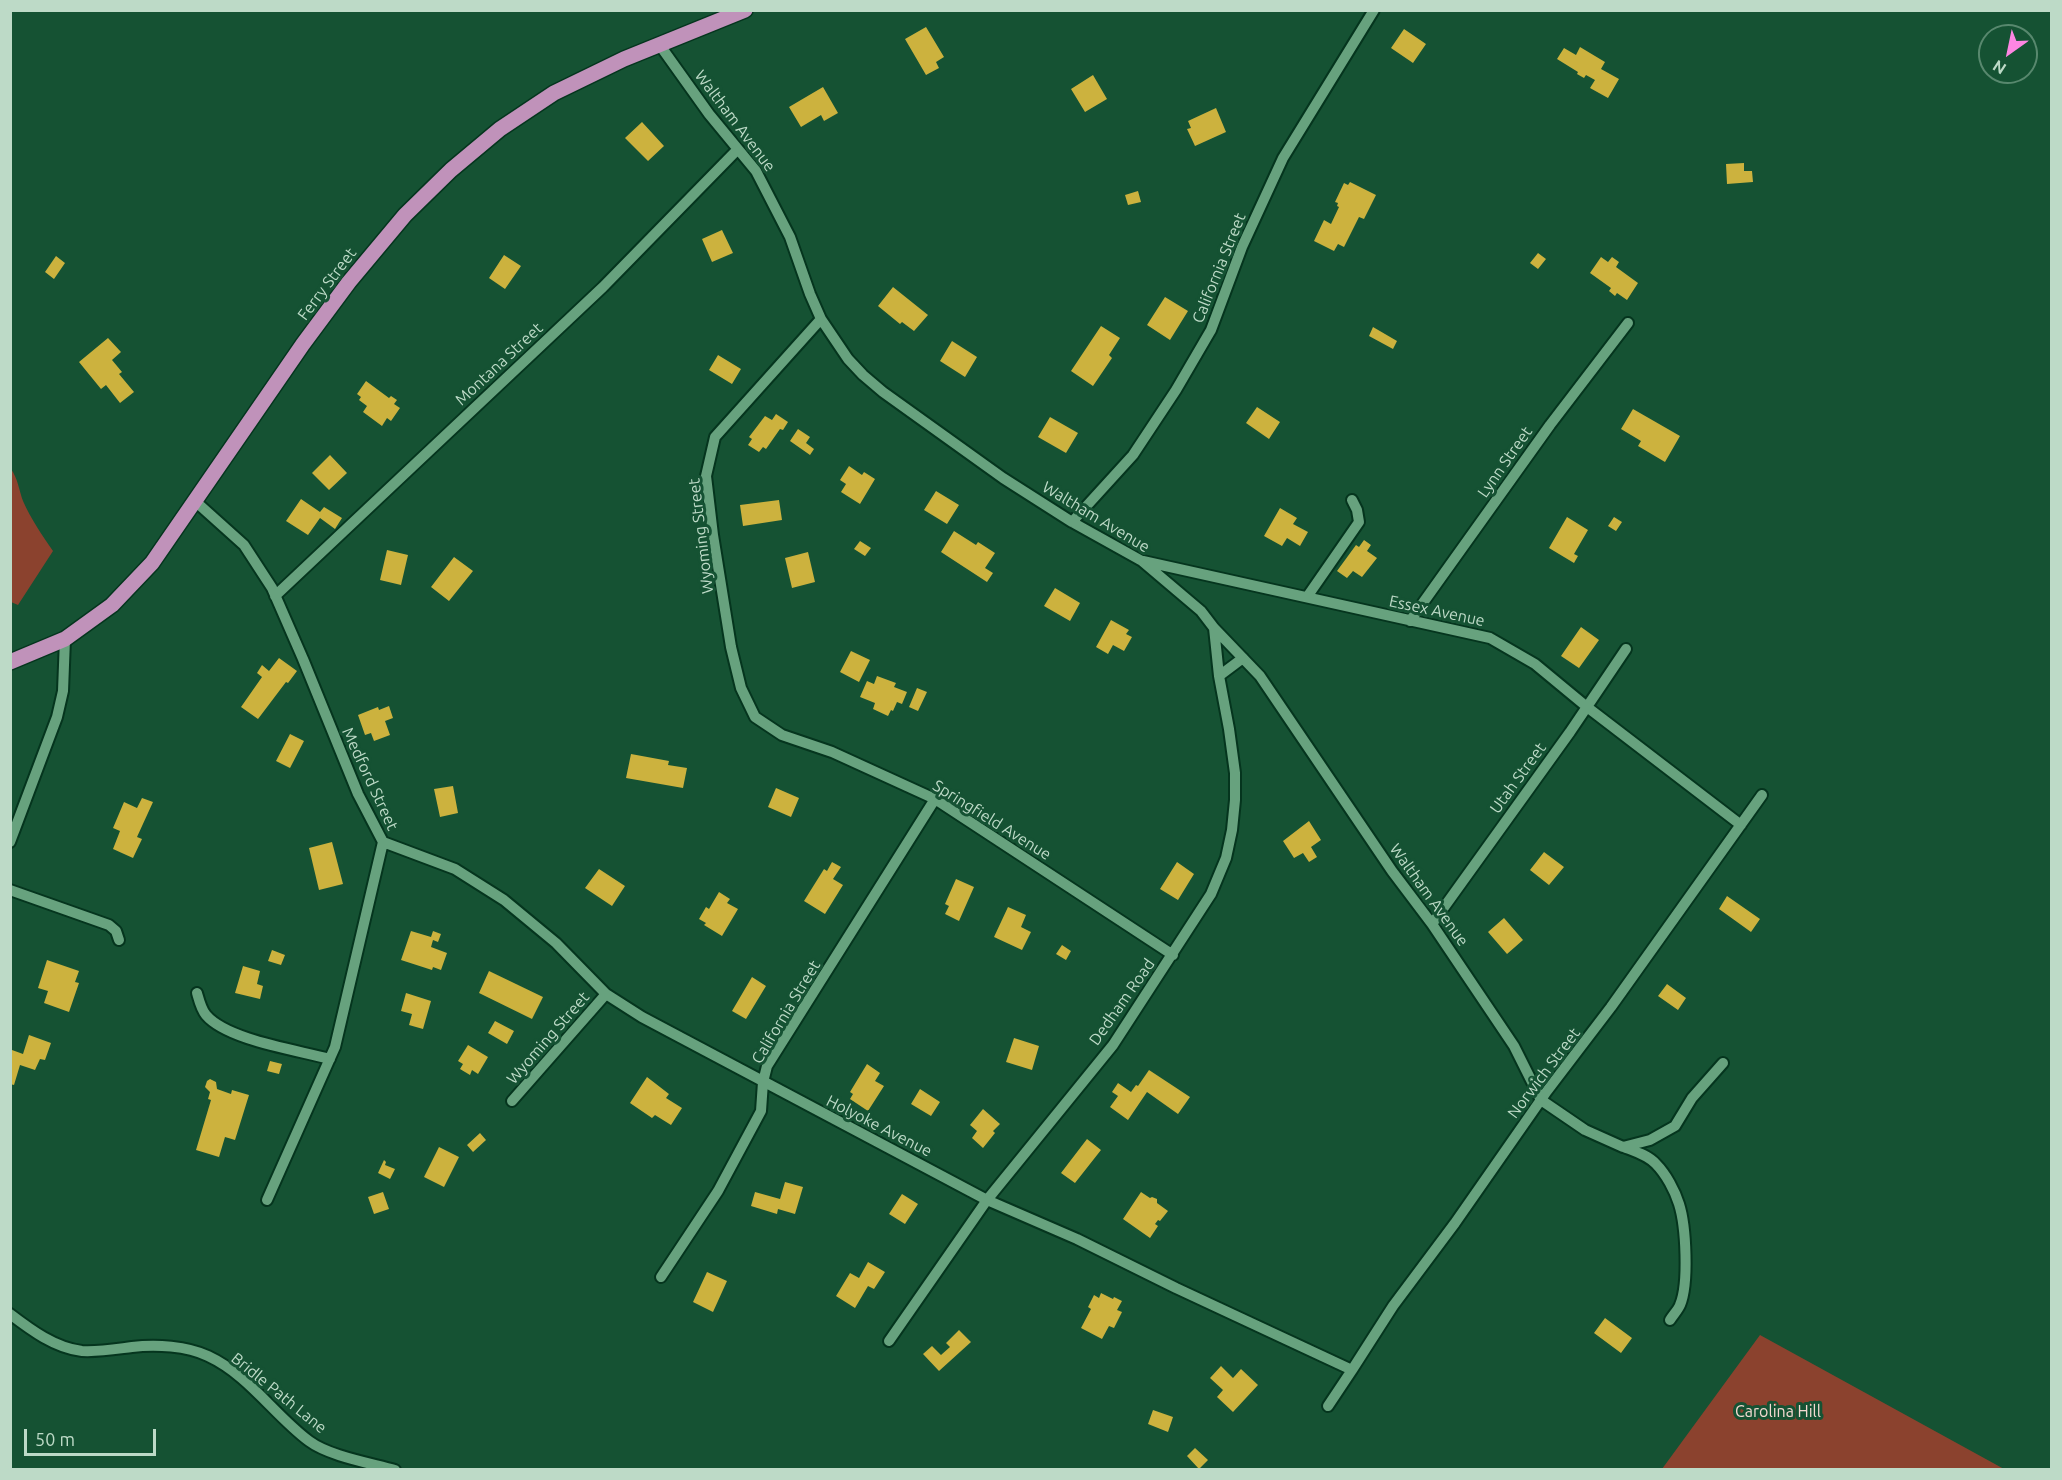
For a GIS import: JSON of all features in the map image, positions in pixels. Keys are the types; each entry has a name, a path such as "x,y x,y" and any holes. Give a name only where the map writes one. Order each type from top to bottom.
{"main road":[{"name":"Ferry Street","path":"10,662 65,639 112,605 152,563 303,344 349,282 376,248 427,192 475,149 526,110 588,75 745,10"}],"street":[{"name":"California Street","path":"1072,522 1133,455 1176,390 1211,330 1242,247 1283,158 1374,10"},
{"name":"Waltham Avenue","path":"659,44 709,114 756,171 780,214 821,318 848,358 883,392 1003,478 1072,522 1142,561 1201,611 1260,676 1514,1046 1541,1100"},
{"name":"Montana Street","path":"275,596 603,287 738,149"},
{"name":"Wyoming Street","path":"731,647 706,476 716,437 821,318"},
{"name":"Lynn Street","path":"1410,621 1550,425 1628,323"},
{"path":"1307,597 1359,522 1358,510 1352,500"},
{"name":"Medford Street","path":"195,501 244,545 275,596 303,658 358,794 383,842 335,1047 267,1200"},
{"name":"Essex Avenue","path":"1142,561 1490,638 1535,664 1587,707 1741,825"},
{"name":"Dedham Road","path":"889,1341 987,1200 1113,1045 1211,894 1226,858 1235,800 1234,773 1214,628"},
{"path":"10,842 57,717 63,691 65,639"},
{"name":"Springfield Avenue","path":"731,647 741,688 755,717 782,735 832,752 935,799 1173,955"},
{"name":"Utah Street","path":"1432,924 1626,649"},
{"path":"1219,676 1243,658"},
{"name":"Norwich Street","path":"1353,1370 1393,1306 1541,1100 1617,999 1762,795"},
{"name":"California Street","path":"661,1277 718,1191 761,1111 763,1082 767,1066 935,799"},
{"name":"Holyoke Avenue","path":"383,842 455,869 504,900 556,943 606,994 642,1017 987,1200 1077,1239 1176,1288 1353,1370"},
{"path":"10,890 109,925 116,931 119,940"},
{"path":"197,993 204,1013 224,1029 243,1037 330,1059"},
{"name":"Wyoming Street","path":"512,1101 606,994"},
{"path":"1623,1147 1650,1140 1675,1126 1692,1098 1723,1063"},
{"path":"1541,1100 1585,1130 1656,1163 1670,1183 1679,1204 1685,1244 1684,1288 1680,1305 1670,1320"},
{"name":"Bridle Path Lane","path":"10,1314 29,1329 54,1342 81,1351 155,1346 181,1349 208,1356 260,1395 311,1443 345,1457 395,1470"},
{"path":"1328,1406 1353,1370"}],"green space":[{"path":"11,469 26,508 53,551 18,605 11,602"},
{"name":"Carolina Hill","path":"1760,1335 2004,1469 1662,1469"}],"building":[{"path":"926,27 944,57 936,62 939,68 926,75 905,39"},
{"path":"1404,29 1426,44 1413,63 1391,48"},
{"path":"1580,47 1605,62 1601,69 1619,79 1608,98 1590,88 1595,80 1586,75 1584,78 1557,59 1564,48 1576,55"},
{"path":"1093,75 1107,99 1085,112 1071,89"},
{"path":"823,87 838,113 824,121 821,115 801,127 789,107"},
{"path":"1216,108 1226,132 1195,146 1187,129 1191,128 1188,121"},
{"path":"642,122 664,146 648,161 625,138"},
{"path":"1744,163 1744,171 1752,171 1753,182 1727,184 1726,164"},
{"path":"1350,182 1376,195 1364,219 1359,217 1344,247 1338,244 1334,251 1314,241 1324,220 1331,224 1339,207 1335,202 1344,183 1348,185"},
{"path":"1138,191 1141,202 1128,205 1125,195"},
{"path":"722,230 733,253 712,262 702,239"},
{"path":"1538,253 1546,259 1538,269 1530,263"},
{"path":"504,255 521,266 505,289 489,278"},
{"path":"56,256 65,263 54,279 45,272"},
{"path":"1601,257 1608,262 1612,257 1619,262 1616,267 1638,283 1627,300 1617,293 1615,296 1609,291 1611,288 1590,273"},
{"path":"893,287 928,315 914,331 902,322 900,324 878,306"},
{"path":"1165,297 1188,311 1170,340 1147,325"},
{"path":"1101,326 1120,338 1109,355 1112,358 1093,386 1071,371"},
{"path":"1373,327 1397,341 1393,349 1369,336"},
{"path":"108,338 121,352 112,360 122,372 119,374 134,392 120,403 106,385 101,389 79,362"},
{"path":"952,341 977,357 965,377 940,361"},
{"path":"718,355 741,369 732,384 709,370"},
{"path":"366,381 389,398 391,396 397,400 394,404 400,408 391,421 387,418 382,426 363,412 367,406 359,400 361,397 357,394"},
{"path":"1257,407 1280,422 1269,439 1246,423"},
{"path":"1633,409 1680,436 1665,462 1638,446 1641,441 1621,429"},
{"path":"776,414 788,422 766,449 763,447 759,452 748,445 752,439 749,437 765,416 772,420"},
{"path":"1050,417 1078,433 1066,453 1038,437"},
{"path":"798,429 810,437 806,443 814,449 810,455 790,441"},
{"path":"330,455 347,473 329,490 312,473"},
{"path":"849,466 862,475 864,472 875,479 860,504 841,492 846,484 840,480"},
{"path":"936,491 959,505 947,524 924,510"},
{"path":"301,499 320,512 324,507 342,518 335,529 320,518 308,535 286,521"},
{"path":"779,500 782,520 743,526 740,505"},
{"path":"1280,508 1297,518 1293,524 1308,532 1300,546 1287,538 1282,546 1264,536"},
{"path":"1567,517 1588,530 1574,554 1578,556 1574,563 1549,548"},
{"path":"1614,517 1622,522 1616,531 1608,526"},
{"path":"954,531 976,545 978,542 995,553 985,568 993,573 987,582 941,552"},
{"path":"1364,540 1371,545 1367,551 1377,558 1362,577 1353,571 1347,578 1337,571 1356,545 1359,547"},
{"path":"860,541 871,548 865,556 854,549"},
{"path":"387,550 408,555 401,585 380,580"},
{"path":"808,552 815,582 792,588 785,558"},
{"path":"454,557 473,571 449,601 431,587"},
{"path":"1055,588 1080,603 1070,621 1044,606"},
{"path":"1111,620 1129,630 1126,634 1132,637 1124,651 1113,645 1108,654 1096,647"},
{"path":"1581,627 1599,640 1579,668 1561,656"},
{"path":"851,651 870,660 859,682 840,672"},
{"path":"279,658 297,671 258,719 241,707 262,677 257,673 262,665 269,671"},
{"path":"877,676 896,683 894,687 907,692 902,704 897,702 888,716 873,709 875,703 860,697 867,681 874,684"},
{"path":"917,688 927,692 918,711 909,707"},
{"path":"389,706 393,718 385,721 390,735 374,741 371,733 365,735 358,715 378,707 379,710"},
{"path":"290,734 304,741 290,768 276,761"},
{"path":"631,754 669,761 668,765 687,768 683,788 626,778"},
{"path":"453,786 458,813 440,817 434,789"},
{"path":"776,788 799,798 791,817 768,807"},
{"path":"142,798 153,802 137,837 142,839 133,858 113,849 120,831 113,828 124,802 137,808"},
{"path":"1309,821 1321,840 1311,847 1317,857 1309,862 1303,853 1294,858 1283,841"},
{"path":"332,842 343,884 319,890 309,848"},
{"path":"1544,852 1564,867 1549,885 1530,870"},
{"path":"832,862 841,867 833,879 843,885 825,914 804,901 824,869 827,871"},
{"path":"1177,862 1194,874 1178,900 1160,889"},
{"path":"599,869 625,886 612,906 585,888"},
{"path":"956,879 974,887 959,921 945,914 949,906 945,904"},
{"path":"719,892 730,899 727,903 738,909 722,936 704,925 706,923 699,919 706,907 709,909"},
{"path":"1727,896 1760,919 1751,932 1719,909"},
{"path":"1008,907 1026,915 1021,927 1031,932 1022,950 994,937"},
{"path":"1504,918 1523,940 1507,954 1488,932"},
{"path":"411,931 431,937 433,931 441,934 438,942 433,940 431,947 447,953 441,970 433,967 432,970 401,960"},
{"path":"1062,945 1071,951 1066,960 1056,954"},
{"path":"272,950 285,955 281,965 268,961"},
{"path":"47,960 79,971 75,982 79,983 69,1012 44,1003 48,991 38,988"},
{"path":"243,966 260,971 257,984 263,986 260,999 235,993"},
{"path":"489,971 543,997 532,1019 479,993"},
{"path":"752,977 766,986 746,1019 732,1011"},
{"path":"1667,984 1686,998 1678,1010 1658,996"},
{"path":"406,993 431,1001 423,1029 409,1025 412,1014 401,1011"},
{"path":"495,1021 514,1031 507,1044 488,1033"},
{"path":"29,1035 51,1043 45,1060 40,1059 35,1070 20,1065 14,1085 10,1084 10,1053 12,1050 23,1054"},
{"path":"1014,1038 1039,1046 1032,1070 1006,1062"},
{"path":"468,1045 488,1057 478,1074 472,1070 470,1075 460,1069 463,1064 458,1061"},
{"path":"270,1061 282,1064 279,1074 267,1071"},
{"path":"867,1064 880,1073 875,1081 884,1086 868,1111 850,1099 853,1094 850,1092"},
{"path":"1149,1070 1190,1097 1178,1114 1147,1092 1128,1120 1110,1107 1118,1096 1112,1092 1118,1083 1131,1092"},
{"path":"647,1077 669,1094 666,1098 682,1108 671,1125 655,1115 652,1118 630,1103"},
{"path":"210,1079 216,1082 217,1089 231,1094 232,1090 249,1095 235,1140 225,1137 219,1157 196,1150 211,1100 208,1099 210,1092 205,1087"},
{"path":"920,1089 940,1102 931,1116 911,1104"},
{"path":"983,1109 1000,1124 983,1148 972,1138 977,1131 970,1125"},
{"path":"480,1133 486,1140 473,1152 467,1145"},
{"path":"1087,1139 1101,1150 1075,1183 1061,1173"},
{"path":"439,1147 459,1157 444,1187 424,1177"},
{"path":"384,1160 385,1165 395,1169 390,1179 378,1173"},
{"path":"785,1182 803,1187 795,1214 778,1209 777,1214 751,1206 755,1192 780,1199"},
{"path":"383,1192 389,1209 374,1214 368,1197"},
{"path":"1141,1192 1150,1198 1157,1199 1157,1203 1168,1211 1155,1224 1158,1226 1150,1238 1123,1219"},
{"path":"902,1194 918,1204 905,1224 889,1214"},
{"path":"868,1262 885,1272 874,1289 868,1286 855,1308 836,1296 850,1273 859,1278"},
{"path":"707,1272 727,1281 713,1312 693,1302"},
{"path":"1101,1293 1122,1301 1117,1310 1122,1312 1114,1328 1109,1326 1102,1339 1081,1328 1091,1309 1088,1307 1094,1295 1099,1298"},
{"path":"1605,1318 1632,1338 1621,1353 1594,1333"},
{"path":"959,1330 971,1342 939,1371 923,1354 932,1346 941,1355 950,1347 946,1343"},
{"path":"1221,1366 1233,1378 1241,1369 1258,1385 1233,1412 1217,1397 1223,1390 1210,1378"},
{"path":"1153,1410 1173,1417 1168,1432 1148,1424"},
{"path":"1195,1448 1208,1460 1199,1469 1187,1456"}]}
